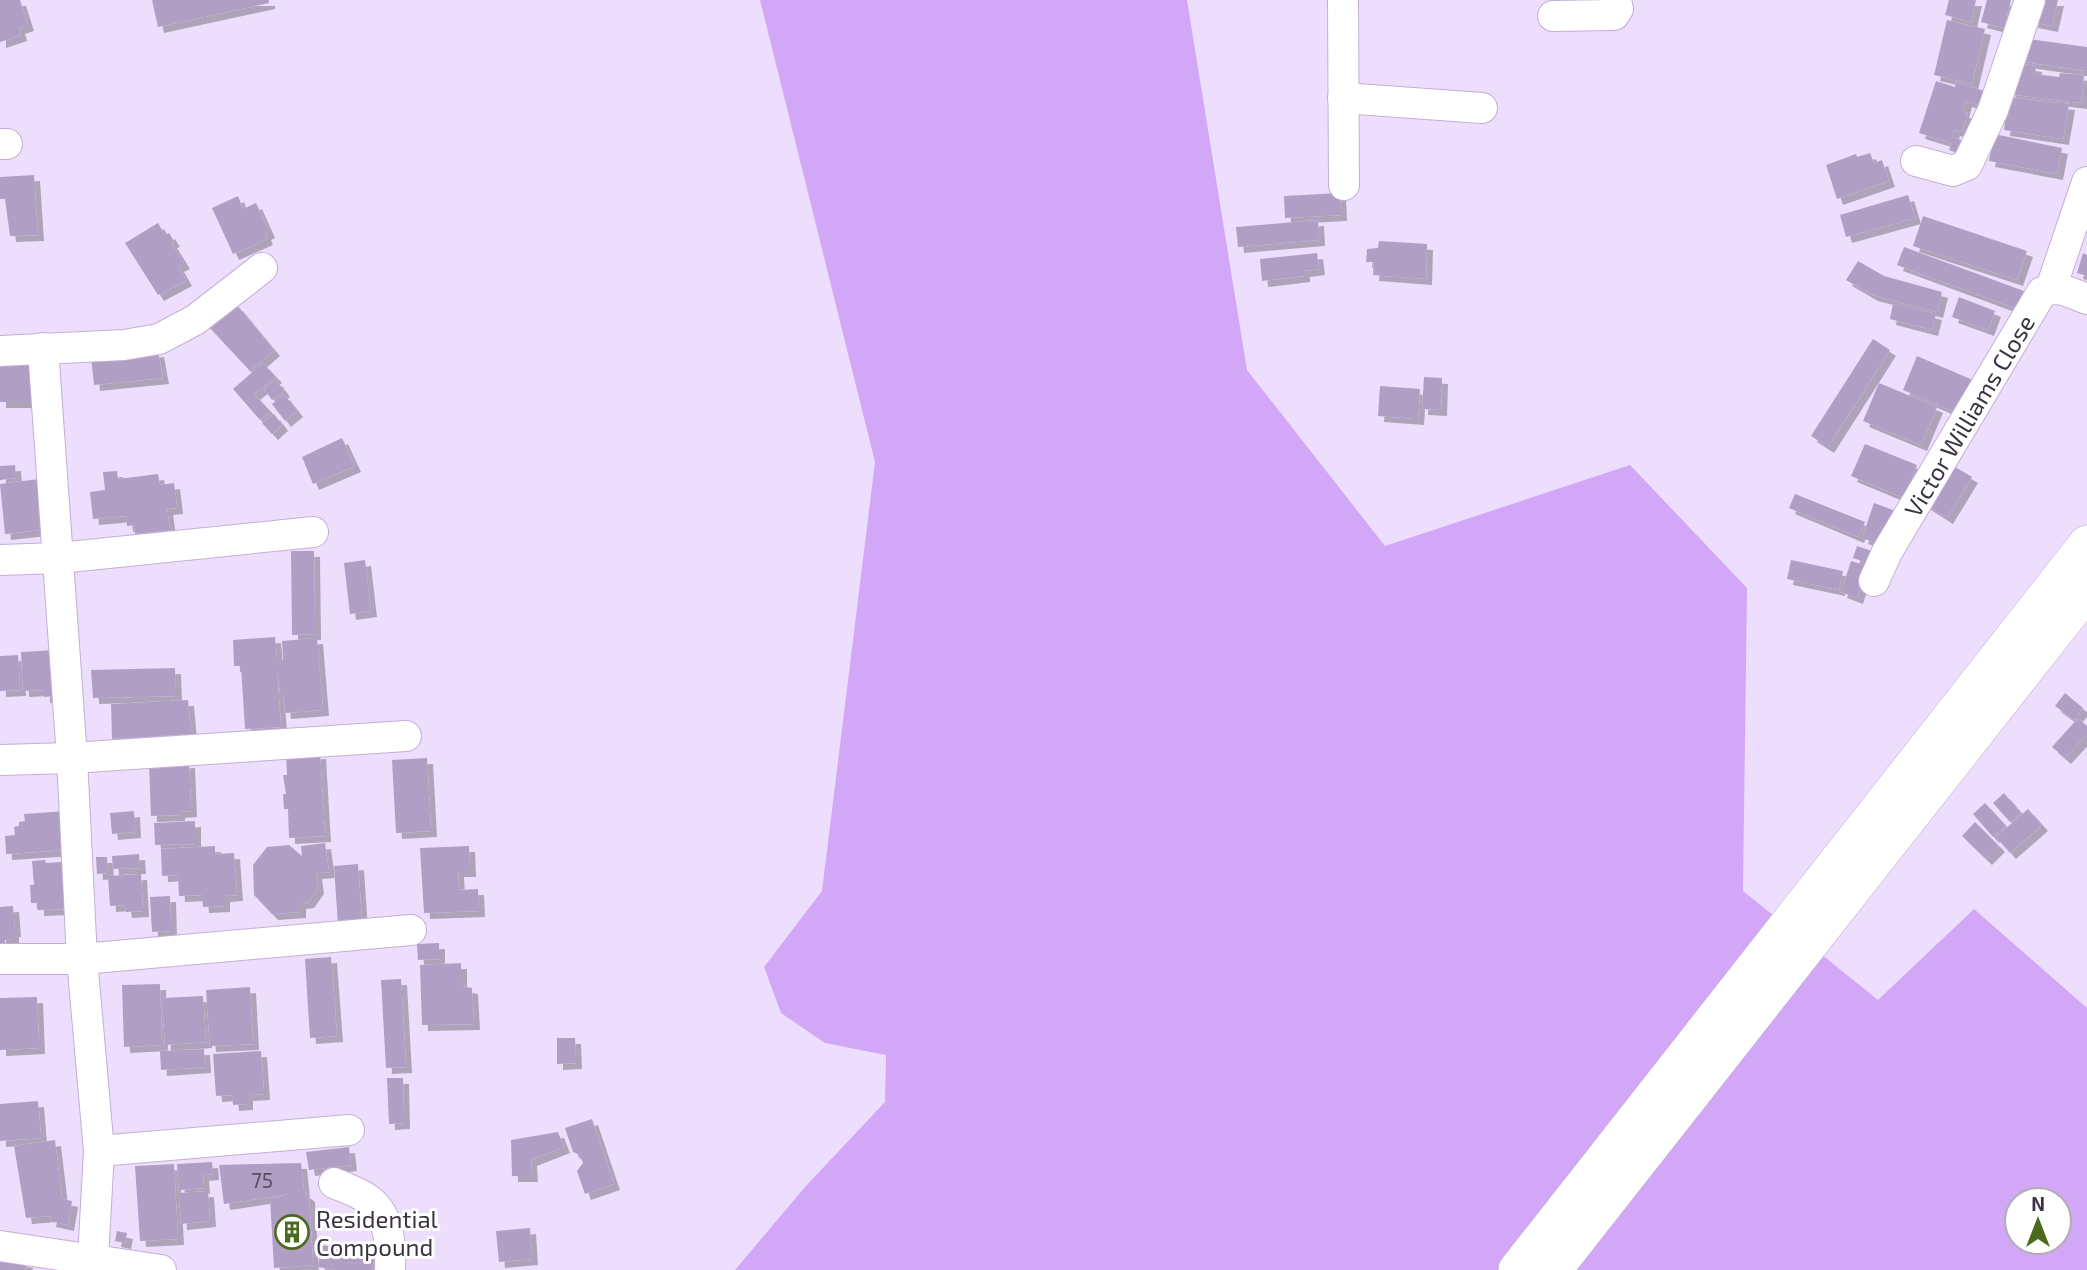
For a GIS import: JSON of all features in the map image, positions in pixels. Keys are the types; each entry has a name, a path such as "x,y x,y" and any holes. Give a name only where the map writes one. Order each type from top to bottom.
{"main road":[{"path":"1553,1270 2020,651 2087,544"},
{"path":"1517,1270 2020,651 2087,591"}],"street":[{"path":"1343,0 1344,185"},
{"path":"1553,16 1614,15 1618,9 1616,0"},
{"path":"1916,161 1953,171 1967,165 1993,110 2030,0"},
{"path":"1343,98 1482,108"},
{"path":"2051,288 2087,182"},
{"path":"0,351 124,345 159,339 195,320 262,268"},
{"name":"Victor Williams Close","path":"1874,580 1887,552 2042,292 2051,288 2062,289 2087,299"},
{"path":"43,348 72,758 82,959 99,1151 93,1259"},
{"path":"0,561 59,558 313,533"},
{"path":"0,760 72,758 406,736"},
{"path":"0,959 82,959 411,930"},
{"path":"99,1151 349,1130"},
{"path":"334,1183 368,1199 383,1214 388,1232 390,1270"},
{"path":"0,1246 161,1270"}],"shaded area":[{"path":"760,0 1187,0 1247,370 1385,546 1630,465 1747,588 1743,891 1878,1000 1974,909 2087,1008 2087,1270 735,1270 805,1187 885,1102 886,1055 825,1043 781,1013 764,967 822,891 875,462"}],"building":[{"path":"0,0 20,0 28,25 19,28 21,35 0,42"},
{"path":"152,0 269,0 269,3 158,27"},
{"path":"1949,0 1976,0 1971,22 1945,15"},
{"path":"1987,0 2011,0 2004,28 1981,22"},
{"path":"2037,0 2058,0 2052,26 2032,22"},
{"path":"1947,20 1985,29 1972,84 1934,75"},
{"path":"2021,38 2087,47 2087,71 2018,61"},
{"path":"2013,63 2036,66 2035,74 2059,77 2060,73 2084,75 2081,103 2009,94"},
{"path":"1936,81 1955,87 1956,82 1990,93 1985,107 1966,101 1963,112 1968,113 1962,132 1954,130 1952,137 1964,141 1960,154 1949,150 1952,143 1919,133"},
{"path":"2008,97 2069,104 2063,139 2004,130"},
{"path":"1994,134 2062,148 2057,174 1989,161"},
{"path":"1870,153 1874,163 1882,160 1889,181 1837,199 1826,165 1856,154 1857,157"},
{"path":"34,175 38,235 10,236 5,199 0,199 0,177"},
{"path":"1340,193 1341,215 1285,218 1284,196"},
{"path":"1908,195 1915,218 1846,237 1840,215"},
{"path":"238,196 243,209 256,203 269,232 265,234 267,239 233,254 212,208"},
{"path":"1923,216 2027,251 2017,280 1913,246"},
{"path":"1318,220 1319,240 1238,247 1236,227"},
{"path":"158,223 165,235 169,233 174,241 171,242 184,263 178,266 186,280 158,295 125,243"},
{"path":"1379,241 1427,244 1426,279 1373,275 1374,262 1366,262 1367,249 1378,248"},
{"path":"1904,247 2024,291 2017,309 1897,265"},
{"path":"1317,253 1319,269 1304,271 1304,276 1262,281 1260,259"},
{"path":"2083,253 2087,255 2087,276 2077,273"},
{"path":"1858,261 1884,276 1942,292 1937,312 1872,295 1846,280"},
{"path":"1959,297 1995,311 1988,330 1952,317"},
{"path":"1893,304 1936,314 1932,330 1890,319"},
{"path":"237,305 274,350 250,371 208,326"},
{"path":"1873,339 1890,350 1828,447 1811,436"},
{"path":"158,351 163,378 94,385 91,357"},
{"path":"1917,356 1975,381 1960,414 1903,390"},
{"path":"34,359 33,402 0,402 0,360"},
{"path":"263,363 276,377 254,394 270,411 260,420 233,389"},
{"path":"1424,377 1442,378 1441,410 1422,409"},
{"path":"276,380 284,391 272,400 264,389"},
{"path":"1879,383 1937,407 1921,445 1863,421"},
{"path":"1380,386 1420,389 1418,419 1378,416"},
{"path":"284,394 297,411 285,421 272,404"},
{"path":"274,414 282,425 272,434 262,423"},
{"path":"342,438 355,466 313,484 302,457"},
{"path":"1865,444 1917,465 1904,498 1851,476"},
{"path":"1950,464 1972,477 1947,518 1925,504"},
{"path":"15,465 16,478 0,480 0,466"},
{"path":"117,471 118,479 158,474 160,485 174,483 177,508 167,509 170,530 135,534 134,525 127,526 126,516 93,519 90,492 105,490 103,472"},
{"path":"39,479 42,504 38,508 41,530 5,534 0,484"},
{"path":"1795,494 1865,522 1858,537 1789,508"},
{"path":"1874,503 1893,510 1881,545 1862,538"},
{"path":"1857,546 1875,552 1871,564 1853,558"},
{"path":"291,551 314,551 315,634 292,635"},
{"path":"365,560 371,611 350,614 344,563"},
{"path":"1791,560 1843,571 1839,590 1787,579"},
{"path":"1851,561 1867,566 1857,598 1841,592"},
{"path":"275,637 277,660 283,660 282,641 317,638 323,710 285,713 277,671 281,727 245,729 241,666 234,666 233,640"},
{"path":"56,650 56,696 44,697 44,690 23,691 21,652"},
{"path":"18,655 20,690 0,691 0,656"},
{"path":"175,668 176,696 93,698 91,670"},
{"path":"2065,693 2083,708 2074,720 2055,706"},
{"path":"188,700 191,734 112,739 111,704"},
{"path":"2078,718 2087,726 2087,734 2065,758 2052,747"},
{"path":"320,753 325,836 289,838 288,809 284,809 283,794 286,794 283,775 287,775 286,755"},
{"path":"427,758 431,831 396,833 392,760"},
{"path":"189,762 191,811 179,812 179,815 151,816 149,764"},
{"path":"2004,793 2021,813 2010,822 1993,803"},
{"path":"1985,803 2006,826 1993,837 1973,814"},
{"path":"2028,809 2042,825 2010,853 1996,837"},
{"path":"66,811 67,850 6,854 5,836 15,835 14,827 25,821 24,814"},
{"path":"134,811 135,832 112,834 110,813"},
{"path":"195,821 195,844 155,845 154,823"},
{"path":"1975,822 1999,846 1986,859 1962,836"},
{"path":"325,843 329,872 316,873 318,888 308,902 300,903 300,912 272,914 254,895 253,865 267,847 289,845 302,856 301,846"},
{"path":"215,846 215,854 234,853 237,895 224,896 224,906 203,907 202,895 179,896 178,875 162,876 161,849"},
{"path":"469,846 470,871 458,871 459,890 478,889 479,911 424,913 420,848"},
{"path":"139,854 140,868 113,869 112,856"},
{"path":"96,857 107,857 108,873 97,874"},
{"path":"45,860 46,863 74,861 73,905 64,905 64,909 38,910 38,903 31,903 30,885 34,885 32,861"},
{"path":"358,864 362,923 338,925 334,866"},
{"path":"141,874 143,911 126,912 125,905 110,906 108,876"},
{"path":"170,896 171,931 152,932 150,897"},
{"path":"13,906 13,939 5,940 5,947 0,947 0,907"},
{"path":"439,943 439,959 418,960 417,944"},
{"path":"331,957 337,1036 310,1038 305,959"},
{"path":"461,963 461,986 472,988 474,1024 422,1025 420,965"},
{"path":"401,979 406,1067 386,1068 381,980"},
{"path":"160,984 162,1045 124,1047 122,985"},
{"path":"250,987 253,1044 210,1046 206,990"},
{"path":"203,996 206,1042 165,1045 162,998"},
{"path":"37,997 39,1048 0,1050 0,998"},
{"path":"557,1038 575,1038 576,1063 557,1064"},
{"path":"204,1049 205,1067 161,1070 160,1051"},
{"path":"261,1051 264,1094 247,1095 247,1104 233,1105 232,1095 216,1096 213,1054"},
{"path":"387,1078 403,1078 404,1123 389,1124"},
{"path":"38,1101 41,1138 0,1141 0,1104"},
{"path":"592,1119 614,1184 585,1194 577,1171 583,1163 580,1155 573,1152 565,1128"},
{"path":"558,1132 564,1147 531,1160 532,1176 512,1176 511,1140"},
{"path":"55,1140 62,1199 72,1201 68,1225 50,1221 51,1216 26,1218 14,1146"},
{"path":"349,1147 351,1165 309,1170 306,1152"},
{"path":"212,1162 213,1174 203,1175 204,1188 179,1190 177,1164"},
{"path":"301,1163 304,1192 309,1196 313,1265 274,1268 270,1199 290,1194 224,1204 219,1165"},
{"path":"174,1164 178,1239 140,1241 135,1166"},
{"path":"208,1191 210,1221 181,1224 179,1193"},
{"path":"530,1228 532,1259 499,1262 496,1231"},
{"path":"117,1231 127,1233 125,1243 115,1241"},
{"path":"321,1245 375,1253 372,1270 318,1267"},
{"path":"0,1257 27,1262 25,1270 0,1270"}],"place":[{"name":"Residential Compound","path":"292,1232"}]}
